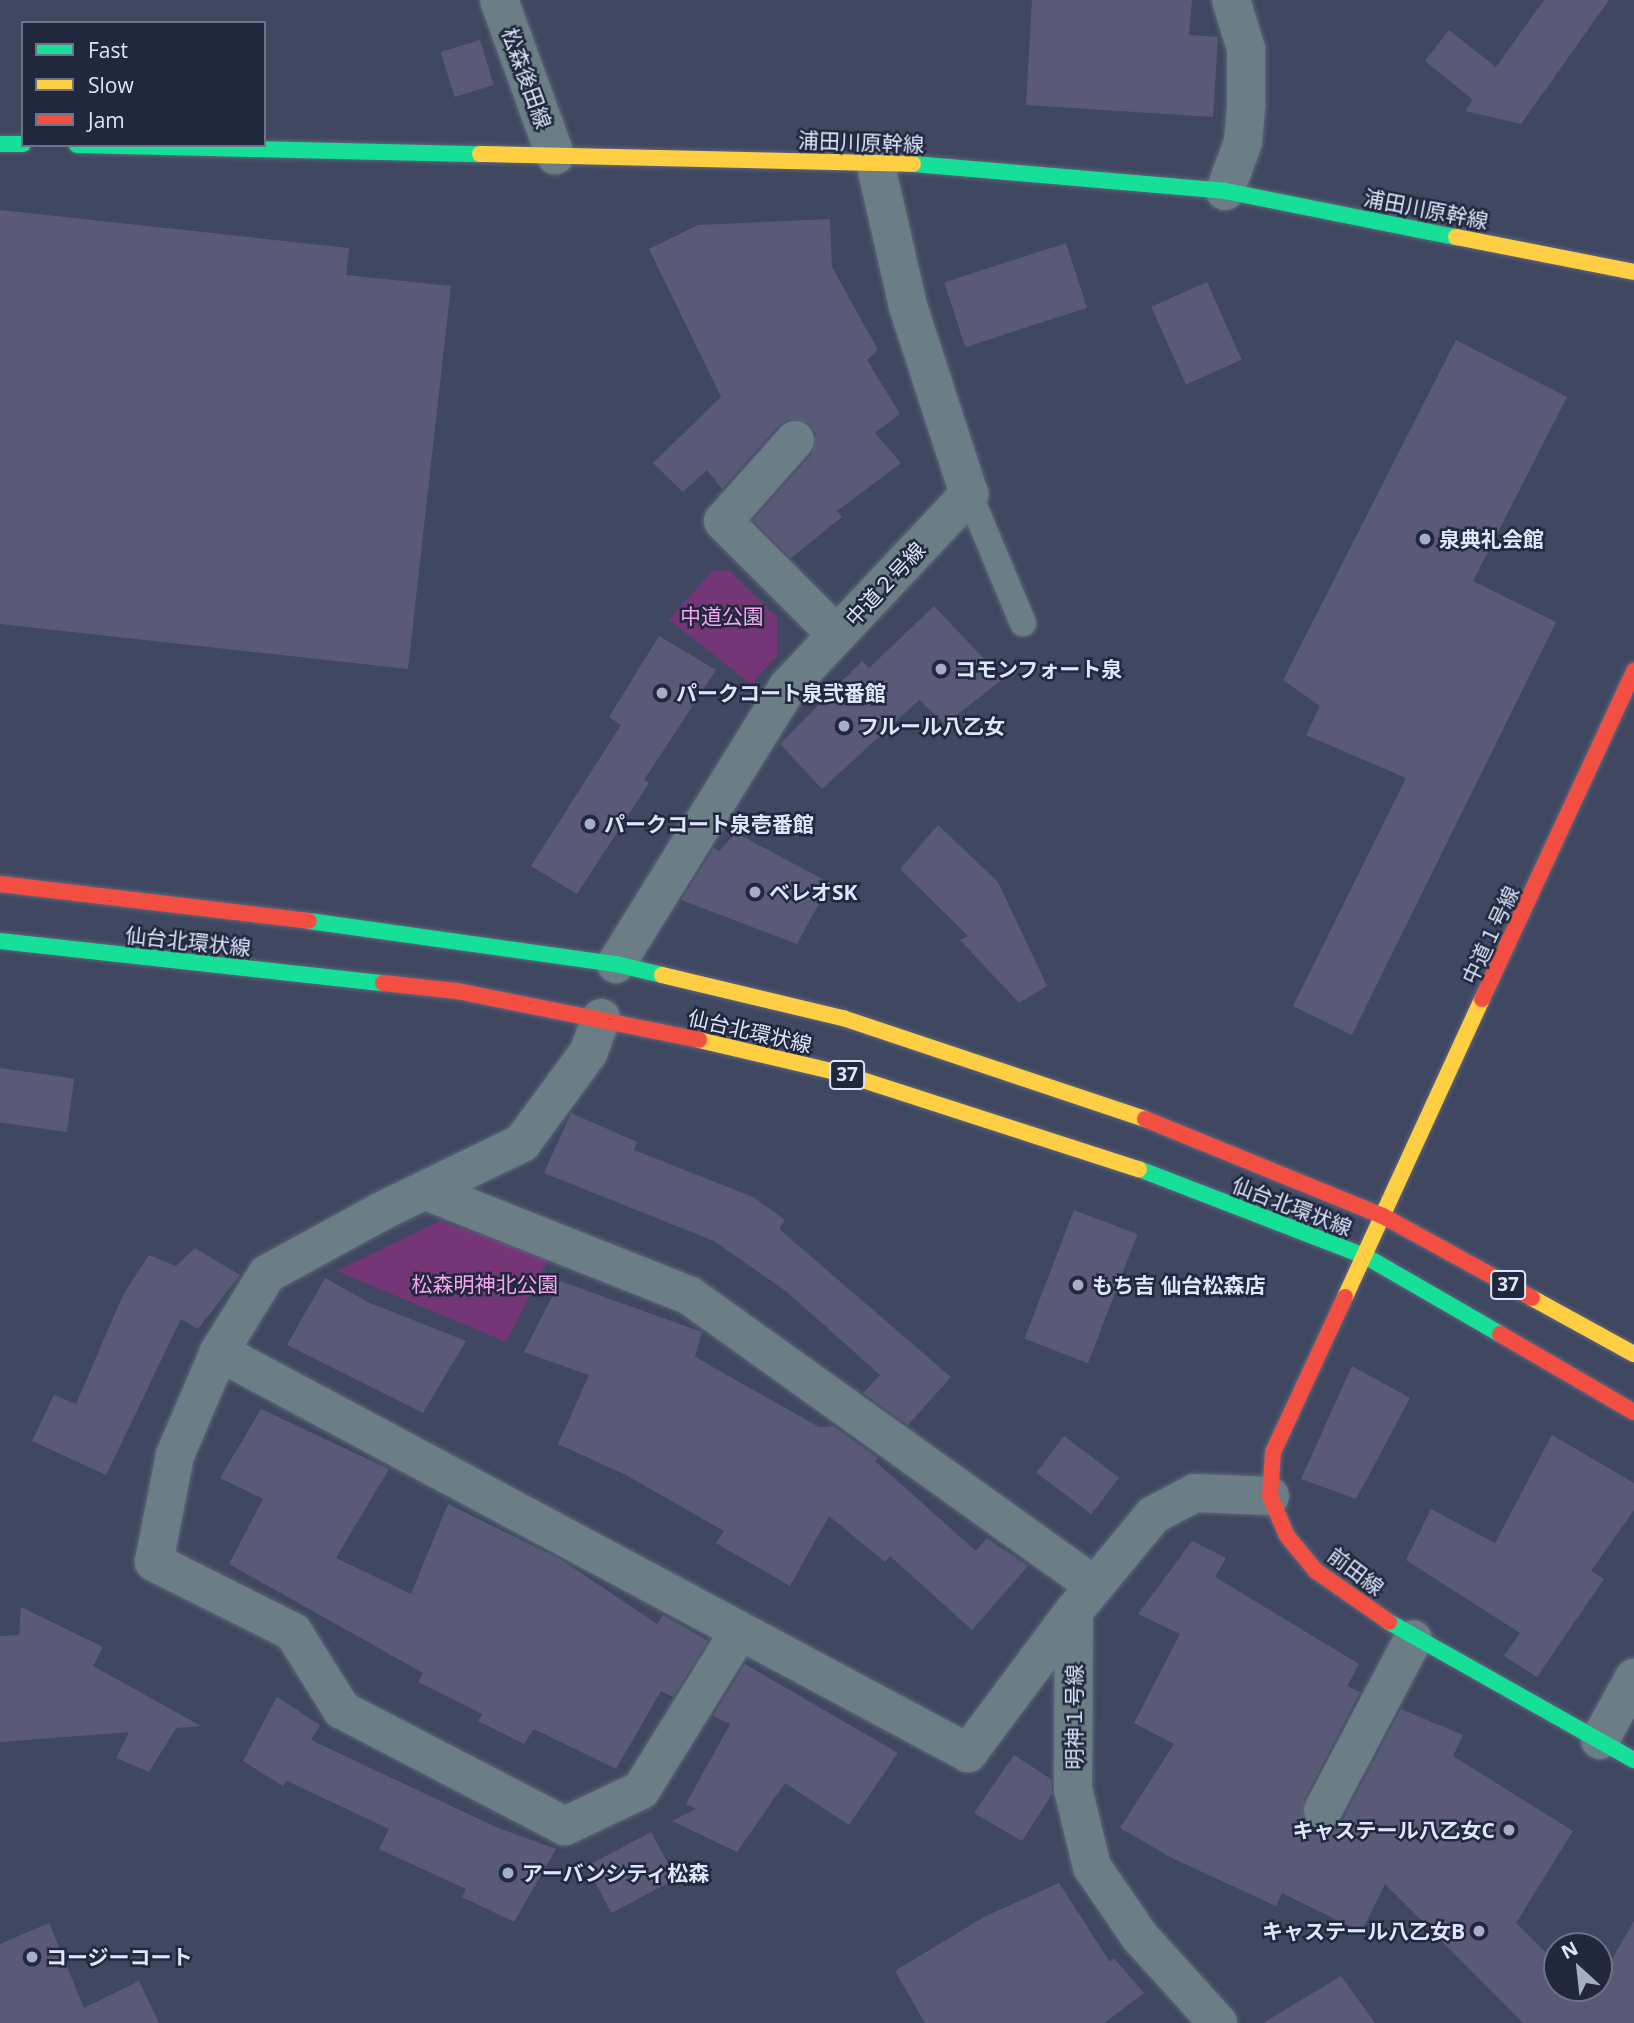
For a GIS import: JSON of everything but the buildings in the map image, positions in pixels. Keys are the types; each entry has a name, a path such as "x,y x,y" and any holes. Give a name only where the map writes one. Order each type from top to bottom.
{"main road":[{"path":"0,144 21,144"},
{"name":"浦田川原幹線","path":"173,147 875,162 1053,173 1224,191 1634,272"},
{"name":"中道１号線","path":"1365,1256 1634,671"},
{"name":"仙台北環状線","path":"0,884 415,934 616,964 843,1018 1100,1101 1383,1216 1634,1354"},
{"name":"仙台北環状線","path":"0,941 457,991 601,1018 844,1074 1102,1155 1365,1256 1634,1412"},
{"name":"前田線","path":"1365,1256 1273,1452 1270,1496 1287,1536 1316,1571 1413,1639 1634,1760"}],"street":[{"name":"松森後田線","path":"499,0 555,155"},
{"path":"1224,191 1243,142 1246,104 1246,48 1231,0"},
{"path":"875,162 908,306 969,494"},
{"path":"795,440 723,521 837,635"},
{"name":"中道２号線","path":"616,964 788,687 969,494"},
{"path":"601,1018 588,1053 522,1143 429,1192 382,1211 267,1274 219,1352 175,1455 154,1562 293,1632 342,1710 565,1826 641,1790 739,1632"},
{"path":"429,1192 691,1296 1085,1599"},
{"path":"219,1352 968,1752 1153,1515 1195,1493 1270,1496"},
{"name":"明神１号線","path":"1085,1599 1073,1789 1091,1867 1140,1937 1218,2023"},
{"path":"1322,1810 1413,1639"},
{"path":"1600,1740 1634,1678"}],"lane":[{"path":"969,494 1023,623"}],"green space":[{"name":"中道公園","path":"713,570 730,571 777,618 777,656 751,684 669,620"},
{"name":"松森明神北公園","path":"439,1221 549,1258 506,1342 337,1271"}],"traffic: fast":[{"path":"0,144 21,144"},
{"path":"167,147 480,154"},
{"path":"913,164 1225,191 1456,237"},
{"path":"309,921 616,964 662,975"},
{"path":"0,941 383,983"},
{"path":"1139,1169 1365,1256 1500,1334"},
{"path":"1389,1622 1634,1760"}],"traffic: slow":[{"path":"480,154 913,164"},
{"path":"1456,237 1634,272"},
{"path":"662,975 843,1018 1145,1119"},
{"path":"1345,1297 1482,999"},
{"path":"699,1040 844,1074 1139,1169"},
{"path":"1532,1298 1634,1354"}],"traffic: jam":[{"path":"1482,999 1634,671"},
{"path":"0,884 309,921"},
{"path":"383,983 457,991 699,1040"},
{"path":"1145,1119 1383,1216 1532,1298"},
{"path":"1345,1297 1273,1452 1270,1496 1287,1536 1316,1571 1389,1622"},
{"path":"1500,1334 1634,1412"}],"place":[{"name":"泉典礼会館","path":"1425,539"},
{"name":"コモンフォート泉","path":"941,669"},
{"name":"パークコート泉弐番館","path":"662,693"},
{"name":"フルール八乙女","path":"844,726"},
{"name":"パークコート泉壱番館","path":"590,824"},
{"name":"ベレオSK","path":"755,892"},
{"name":"もち吉 仙台松森店","path":"1078,1285"},
{"name":"キャステール八乙女C","path":"1509,1830"},
{"name":"アーバンシティ松森","path":"508,1873"},
{"name":"キャステール八乙女B","path":"1479,1931"},
{"name":"コージーコート","path":"32,1957"}]}
